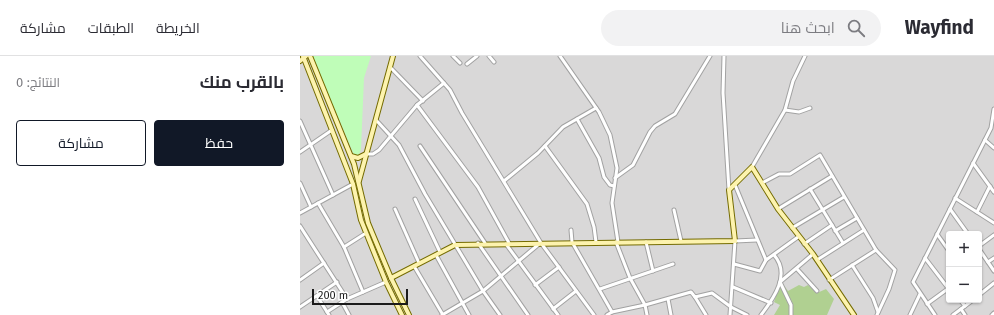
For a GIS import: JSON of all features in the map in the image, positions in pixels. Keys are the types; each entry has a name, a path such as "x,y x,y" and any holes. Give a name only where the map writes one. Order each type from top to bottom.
{"street":[{"path":"310,56 351,156 359,181 367,220 408,315"},
{"path":"300,213 359,181 393,56"},
{"path":"420,56 444,83 541,243 594,315"},
{"path":"453,56 460,63"},
{"path":"467,64 477,56"},
{"path":"489,56 494,62"},
{"path":"560,56 606,125 617,168 612,203 617,242 630,278 645,305 647,315"},
{"path":"615,178 633,165 650,132 655,126 675,114 710,56"},
{"path":"724,56 723,93 729,190 735,241 730,315"},
{"path":"729,190 752,167 785,110 793,81 805,56"},
{"path":"303,58 353,184 361,220 366,233 386,282 402,315"},
{"path":"390,67 422,101"},
{"path":"351,156 358,158 366,154 373,154 379,150 417,105 444,83"},
{"path":"417,105 478,187 517,260 558,315"},
{"path":"504,181 545,146 563,127 596,108"},
{"path":"785,110 799,112 810,108"},
{"path":"935,315 913,282 986,140 992,126 994,109"},
{"path":"577,119 599,158 607,182 614,186"},
{"path":"375,120 399,145 425,194 455,245 483,291 500,315"},
{"path":"300,121 333,195"},
{"path":"300,152 332,130"},
{"path":"986,140 994,148"},
{"path":"420,146 484,243"},
{"path":"545,146 587,204 594,227 596,242"},
{"path":"762,183 779,174 790,174 820,155 876,250 895,270 889,289 878,314"},
{"path":"973,163 994,192"},
{"path":"752,167 778,209 798,237 813,254 829,280 854,315"},
{"path":"778,209 832,176"},
{"path":"300,183 311,207"},
{"path":"735,185 750,218 757,240 766,260"},
{"path":"977,212 990,186"},
{"path":"810,189 843,243"},
{"path":"792,228 844,197"},
{"path":"955,198 994,223"},
{"path":"415,199 438,254 469,315"},
{"path":"318,203 344,247 363,292"},
{"path":"395,209 416,265 443,315 483,291 517,260 541,243"},
{"path":"950,209 966,231"},
{"path":"674,210 681,241"},
{"path":"835,231 857,218"},
{"path":"804,244 832,225"},
{"path":"300,226 347,299"},
{"path":"571,230 572,242 612,312"},
{"path":"817,260 864,230"},
{"path":"344,247 366,233"},
{"path":"937,234 946,247"},
{"path":"982,244 994,235"},
{"path":"734,264 760,271 766,260 798,237"},
{"path":"391,278 455,245 478,243 757,240"},
{"path":"646,242 653,271"},
{"path":"478,243 528,315"},
{"path":"829,280 876,250"},
{"path":"982,253 994,271"},
{"path":"780,282 813,254"},
{"path":"761,315 771,303 782,275 781,266 774,255"},
{"path":"925,258 946,284"},
{"path":"988,262 994,258"},
{"path":"300,273 302,278 324,263"},
{"path":"600,289 673,264"},
{"path":"852,265 873,298 878,314"},
{"path":"535,285 559,267"},
{"path":"797,269 817,291"},
{"path":"300,308 337,282"},
{"path":"317,296 328,313 347,299 386,282"},
{"path":"780,282 791,305 791,315"},
{"path":"982,292 994,283"},
{"path":"733,287 771,303"},
{"path":"927,304 946,290"},
{"path":"553,309 576,291"},
{"path":"607,315 612,312 645,305 691,292 706,315"},
{"path":"695,297 712,293 731,307 747,315"},
{"path":"910,315 920,294"},
{"path":"668,299 671,315"},
{"path":"342,302 349,315"},
{"path":"953,315 969,303"},
{"path":"961,309 965,315"},
{"path":"617,311 618,315"}],"shaded area":[{"path":"300,56 994,56 994,315 300,315"}],"green space":[{"path":"312,56 371,56 364,78 361,149 359,155 354,155"},
{"path":"783,284 788,291 799,285 804,287 808,285 817,293 826,289 834,299 827,315 774,315 780,305 774,302 779,287"}]}
